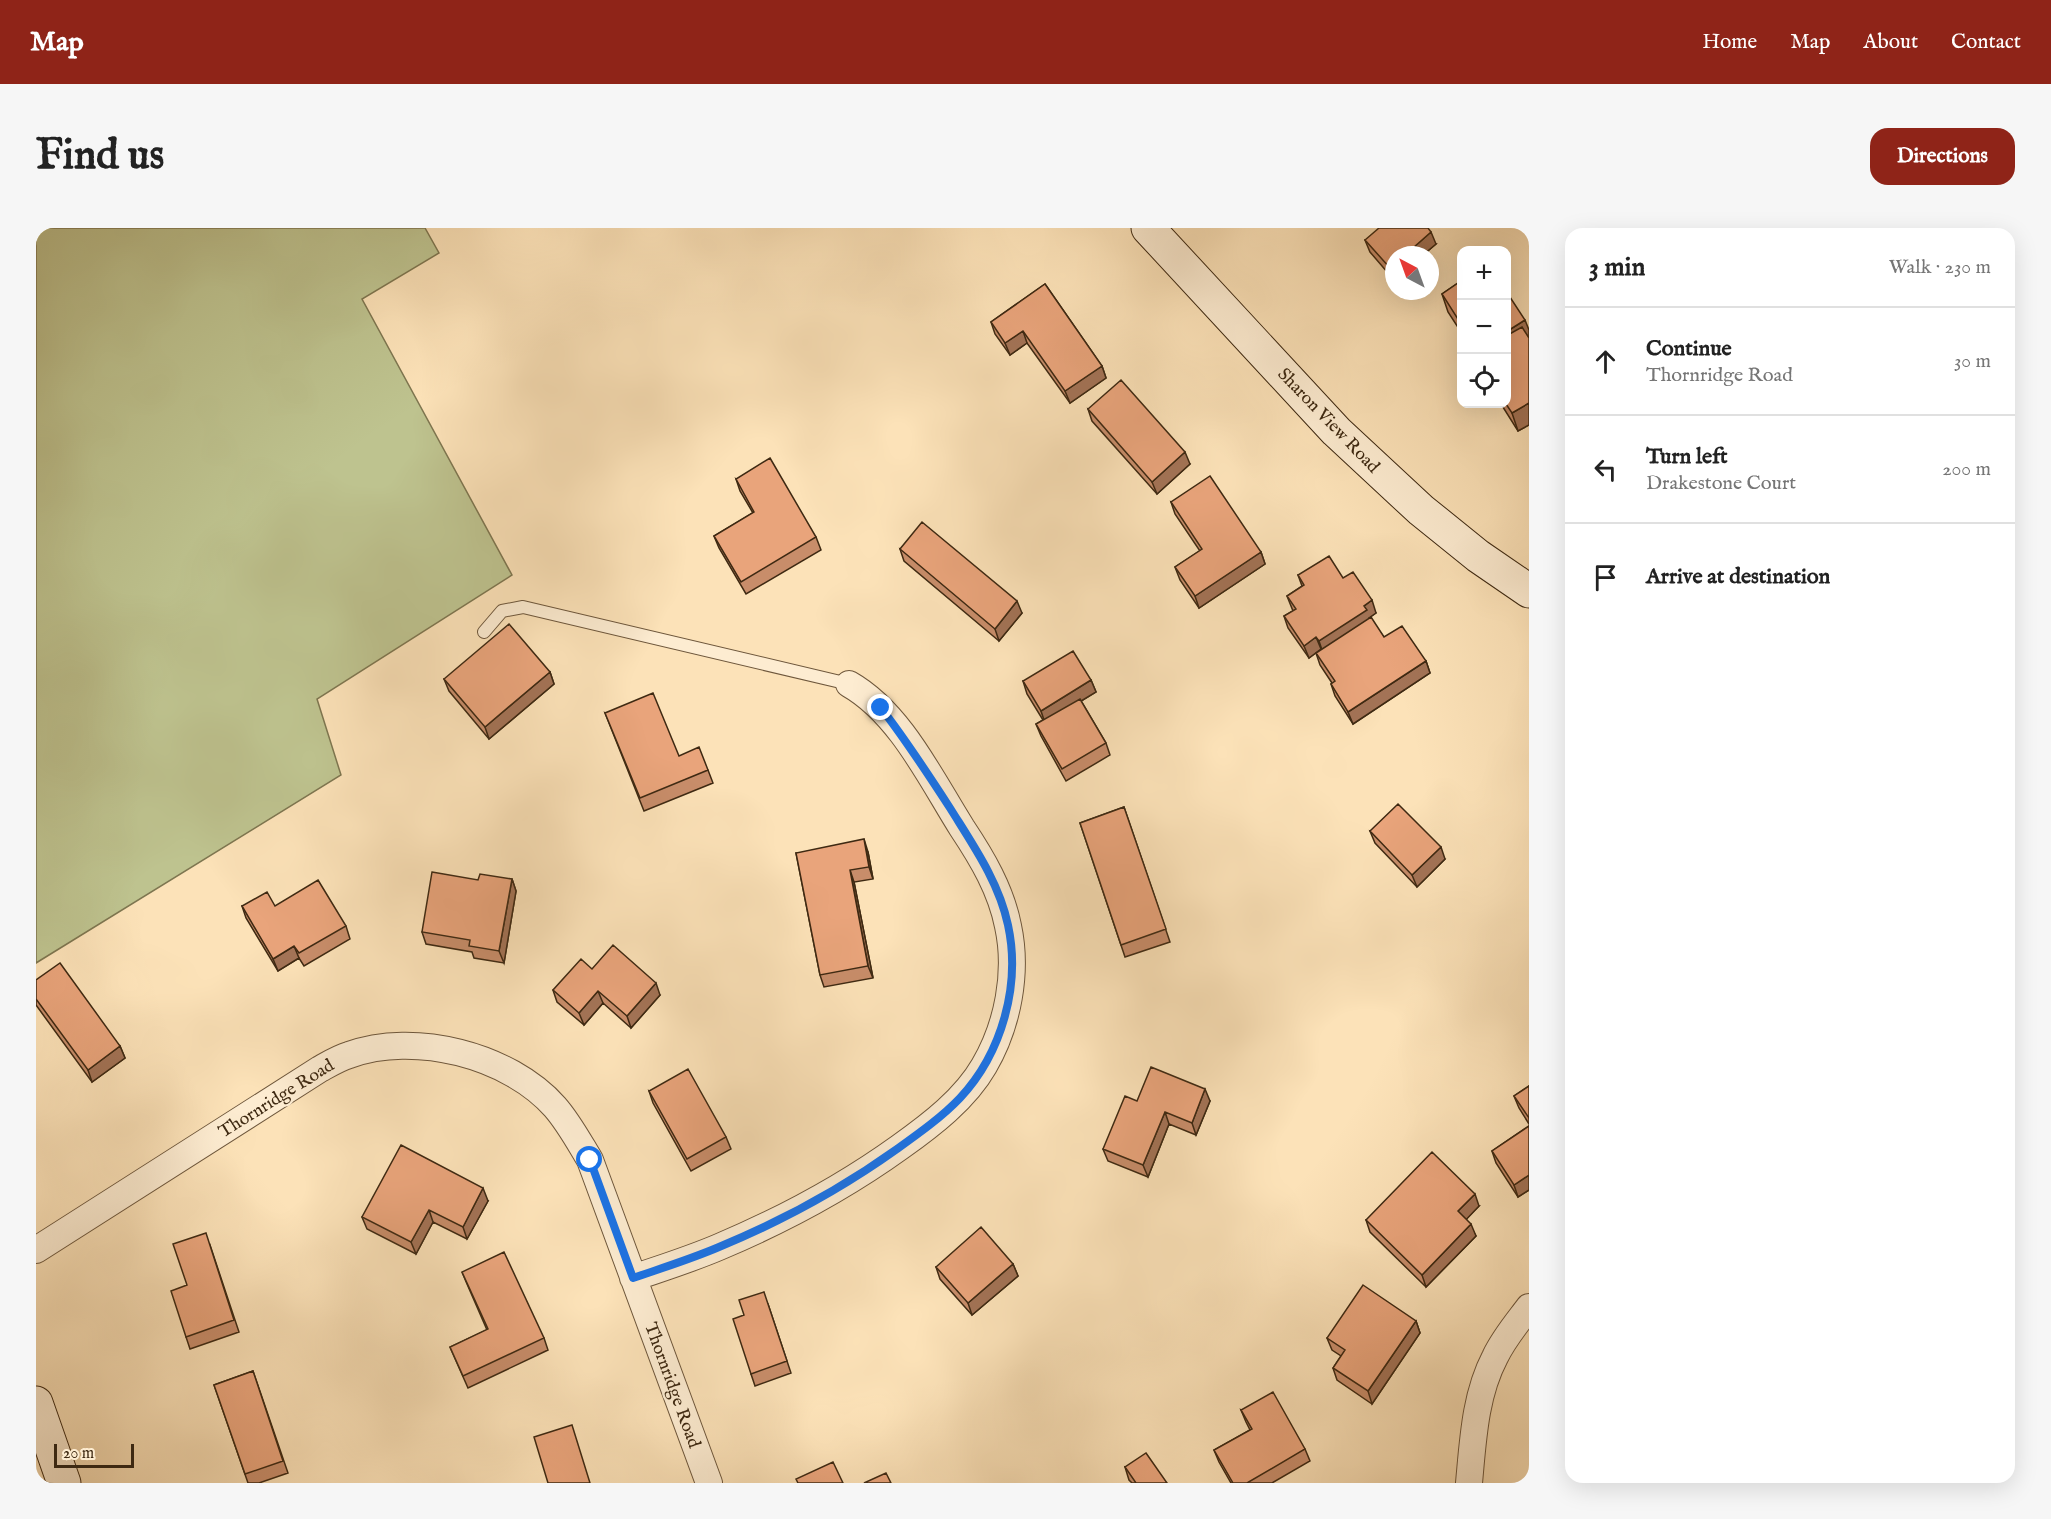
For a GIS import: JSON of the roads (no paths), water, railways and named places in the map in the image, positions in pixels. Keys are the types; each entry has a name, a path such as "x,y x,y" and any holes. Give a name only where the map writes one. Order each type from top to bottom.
{"street":[{"name":"Sharon View Road","path":"1148,228 1336,431 1420,510 1478,556 1529,591"},
{"path":"633,1278 717,1248 784,1218 877,1164 919,1134 960,1098 984,1067 1000,1033 1006,1014 1012,973 1008,926 997,889 980,855 907,740 881,708 863,692 849,684"},
{"name":"Thornridge Road","path":"36,1250 320,1069 349,1054 377,1048 412,1046 453,1051 488,1061 515,1075 543,1095 570,1126 590,1160 709,1483"},
{"path":"1469,1483 1480,1394 1494,1358 1529,1307"},
{"path":"36,1403 64,1483"}],"lane":[{"path":"484,632 502,611 523,607 849,684"}]}
